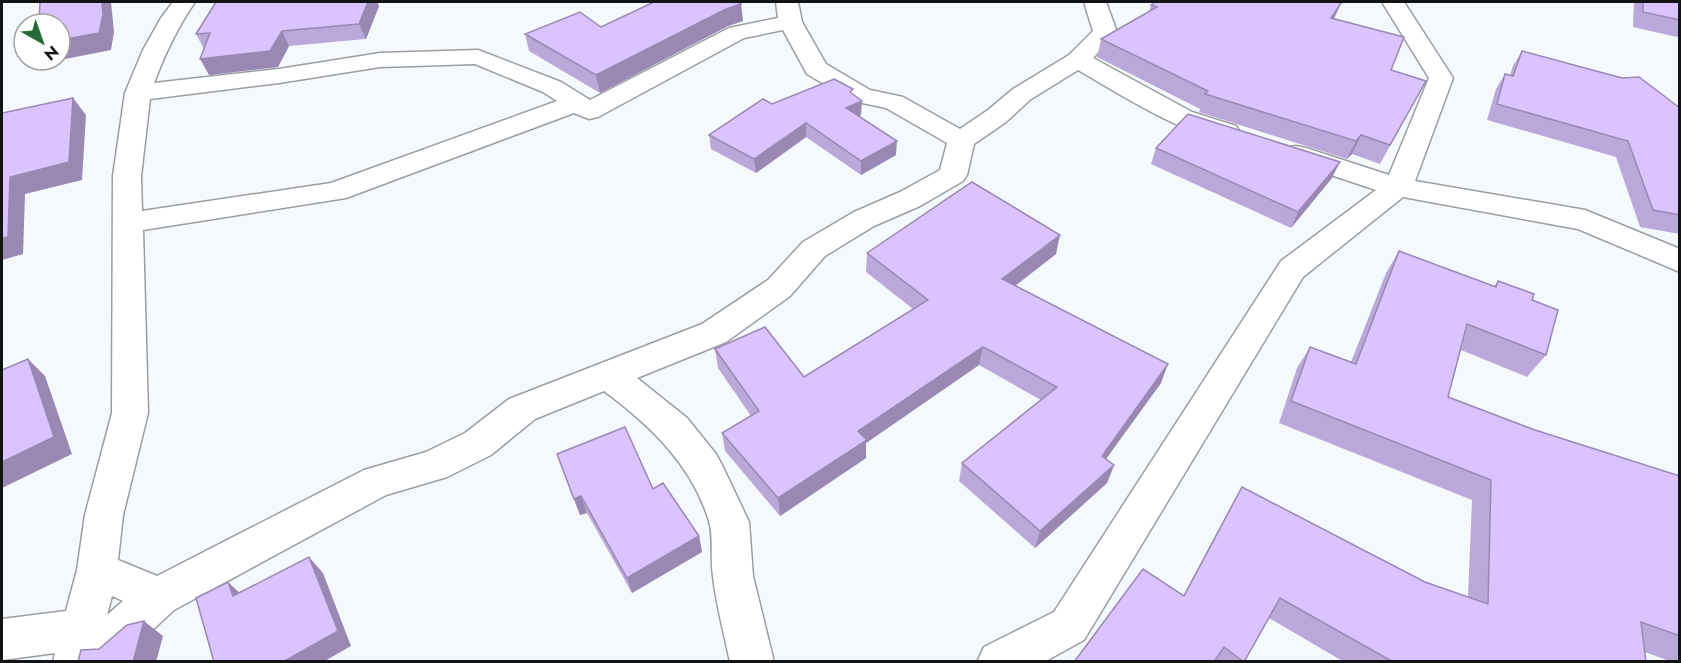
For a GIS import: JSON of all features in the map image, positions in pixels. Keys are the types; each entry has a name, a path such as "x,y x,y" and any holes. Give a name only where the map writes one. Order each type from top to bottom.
{"street":[{"path":"81,651 97,570 104,515 130,413 127,176 138,93 155,50 172,18 184,2"},
{"path":"2,639 81,651 159,596 377,481 435,466 478,444 522,409 714,333 779,288 814,249 864,219 910,199 953,175 961,140 997,116 1022,94 1078,60 1105,32 1095,2"},
{"path":"999,662 1070,626 1292,269 1398,187 1441,78 1393,2"},
{"path":"138,93 279,76 380,60 478,57 552,87 589,111 737,33 789,12 816,69 862,96 894,102 961,140"},
{"path":"1078,60 1183,118 1398,187 1585,220 1680,261"},
{"path":"128,223 336,192 576,103"},
{"path":"608,375 644,401 674,428 703,465 729,522 733,576 752,662"},
{"path":"97,570 159,596"}],"building":[{"path":"40,2 102,2 103,15 99,33 72,38 72,12 40,12"},
{"path":"216,2 368,2 359,24 282,31 270,51 200,59 210,33 196,34"},
{"path":"654,2 738,2 741,4 726,9 596,75 525,34 580,12 601,27"},
{"path":"1155,2 1341,3 1331,18 1404,37 1391,70 1426,81 1390,145 1361,135 1356,141 1205,94 1208,91 1101,39 1157,7 1151,5"},
{"path":"1643,2 1680,2 1680,20 1643,12"},
{"path":"1522,51 1622,78 1639,77 1680,108 1680,215 1653,210 1628,141 1497,104 1505,74 1513,76"},
{"path":"834,79 853,89 850,92 862,101 846,108 897,141 861,161 806,123 754,159 709,135 763,99 772,104"},
{"path":"73,98 69,162 10,177 8,237 2,238 2,113"},
{"path":"1188,114 1340,162 1298,212 1156,148"},
{"path":"972,182 1060,235 1002,279 1168,364 1102,456 1114,465 1040,531 962,463 1057,387 983,347 858,431 867,440 778,498 722,433 759,411 715,349 765,327 804,377 928,300 867,253"},
{"path":"1399,251 1496,287 1498,281 1534,294 1532,300 1558,310 1546,355 1467,324 1448,397 1535,430 1680,476 1680,636 1641,622 1646,662 1393,662 1280,598 1244,662 1224,647 1214,662 1074,662 1143,569 1184,596 1242,487 1425,582 1488,604 1491,480 1291,401 1310,347 1356,364"},
{"path":"28,359 54,437 2,462 2,370"},
{"path":"625,427 653,489 663,483 699,536 627,578 581,496 574,499 557,454"},
{"path":"309,557 338,631 283,662 214,662 196,598 228,582 233,596"},
{"path":"144,621 133,662 78,662 81,650 99,649 127,625"}]}
